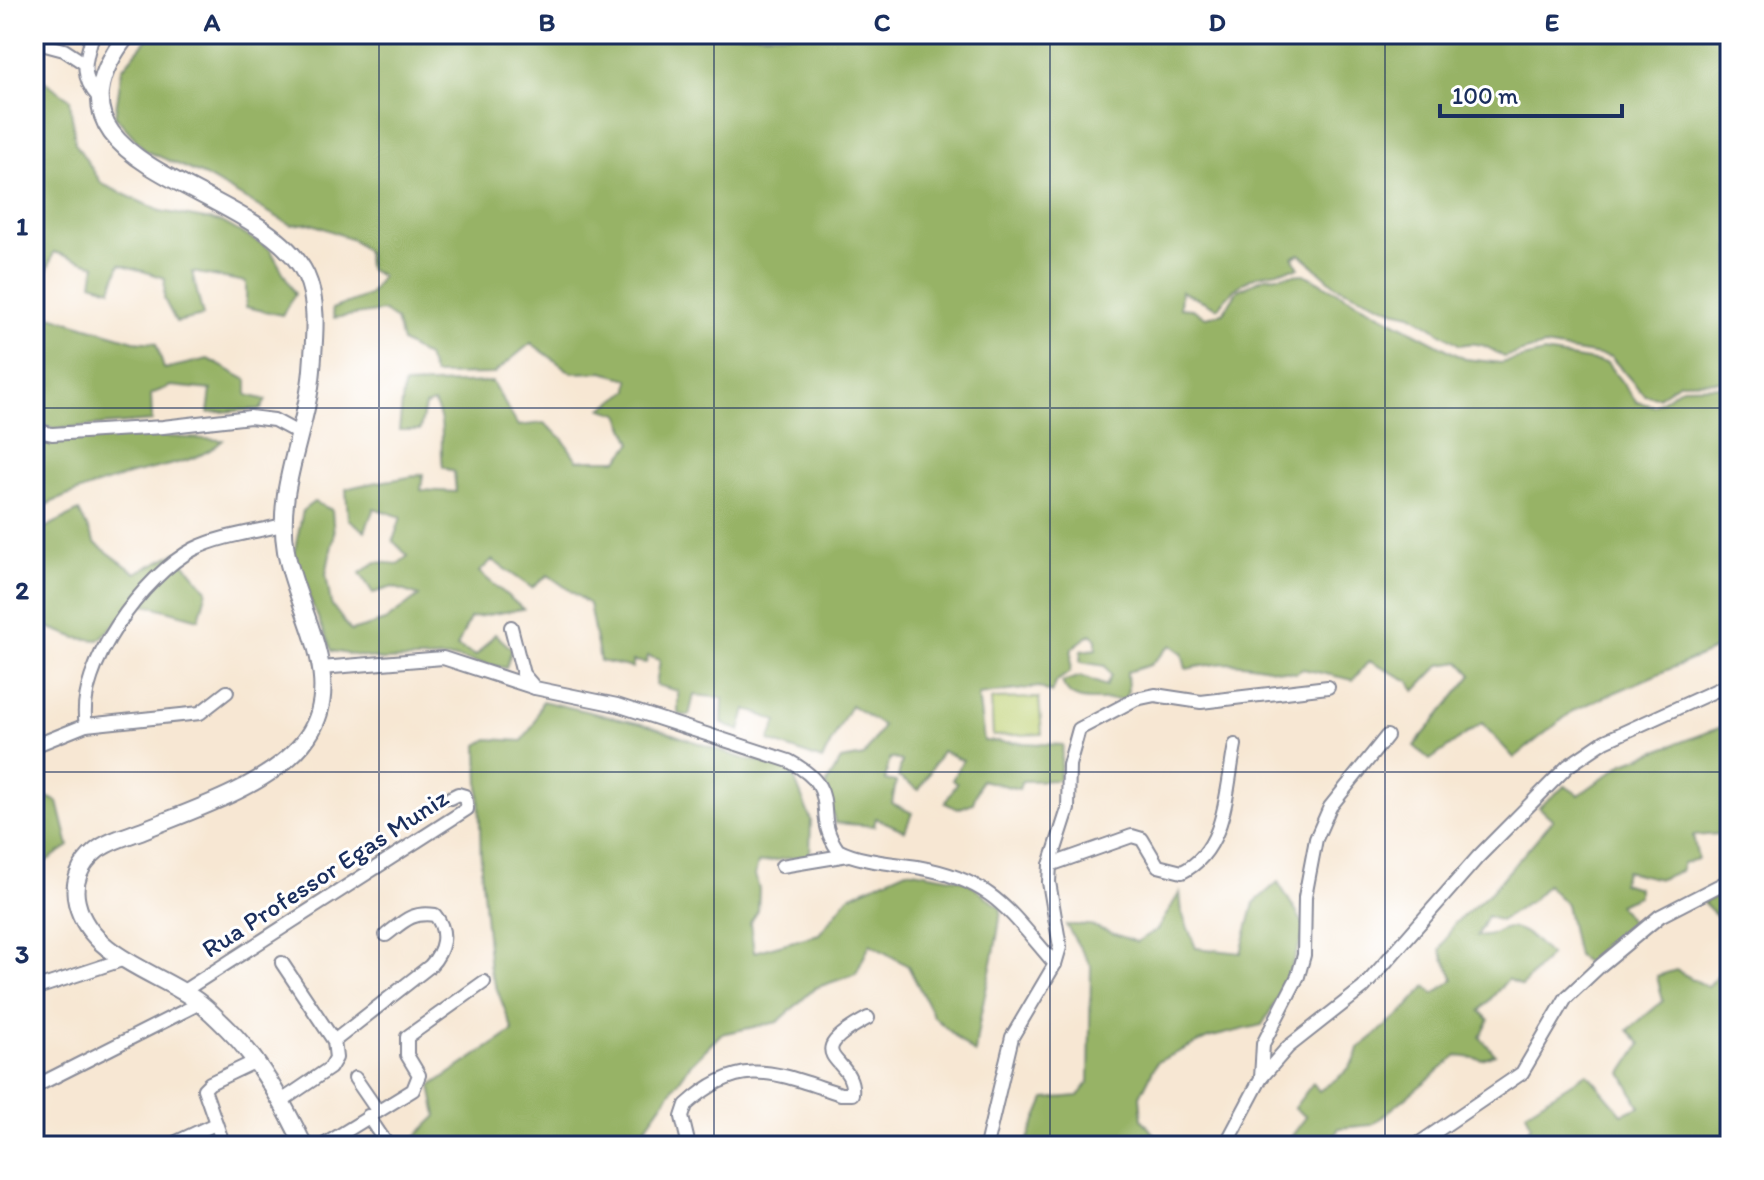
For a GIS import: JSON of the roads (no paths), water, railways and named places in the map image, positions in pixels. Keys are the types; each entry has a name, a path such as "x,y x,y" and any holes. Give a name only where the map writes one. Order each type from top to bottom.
{"main road":[{"path":"128,34 102,73 99,98 108,133 137,158 268,230 291,251 313,294 312,374 284,493 283,525 286,554 321,668 319,707 310,734 292,754 254,781 203,806 99,848 82,864 76,884 77,905 90,929 125,959 200,1003 232,1033 280,1102 304,1146"}],"street":[{"path":"93,34 84,63 87,84 99,98"},
{"path":"34,42 64,50 84,63"},
{"path":"34,430 52,434 163,427 250,417 274,420 300,434"},
{"path":"86,725 86,705 98,661 135,598 193,549 283,525"},
{"path":"511,627 523,674 535,688"},
{"path":"321,668 443,658 535,688 617,705 789,761 818,780 823,789 833,843 848,855"},
{"path":"1225,1146 1261,1078 1288,1047 1363,988 1478,857 1568,766 1605,741 1730,684"},
{"path":"986,1146 1012,1037 1055,964 1059,931 1049,882 1050,865 1068,809 1074,738 1086,723 1136,699 1155,695 1201,702 1328,687"},
{"path":"34,746 86,725 200,713 227,692"},
{"path":"1261,1078 1263,1044 1298,976 1304,955 1305,897 1319,831 1330,807 1387,736"},
{"path":"1050,865 1132,836 1142,839 1158,866 1182,872 1196,866 1206,857 1215,840 1235,745"},
{"name":"Rua Professor Egas Muniz","path":"182,992 467,809 465,796 458,794 450,798"},
{"path":"782,866 848,855 932,870 972,882 996,896 1016,914 1027,934 1055,964"},
{"path":"1415,1146 1438,1141 1522,1073 1566,998 1601,965 1660,916 1730,880"},
{"path":"334,1041 430,966 439,957 444,942 442,924 435,915 423,913 412,914 386,935"},
{"path":"34,989 125,959"},
{"path":"280,1102 334,1064 334,1041 282,963"},
{"path":"322,1146 413,1090 418,1082 418,1068 407,1055 407,1037 484,982"},
{"path":"34,1087 200,1003"},
{"path":"689,1146 682,1117 686,1105 734,1075 760,1070 841,1094 852,1094 852,1086 833,1056 832,1044 841,1033 868,1018"},
{"path":"224,1146 204,1097 206,1086 254,1062"},
{"path":"355,1078 388,1146"},
{"path":"168,1146 215,1124"}]}
